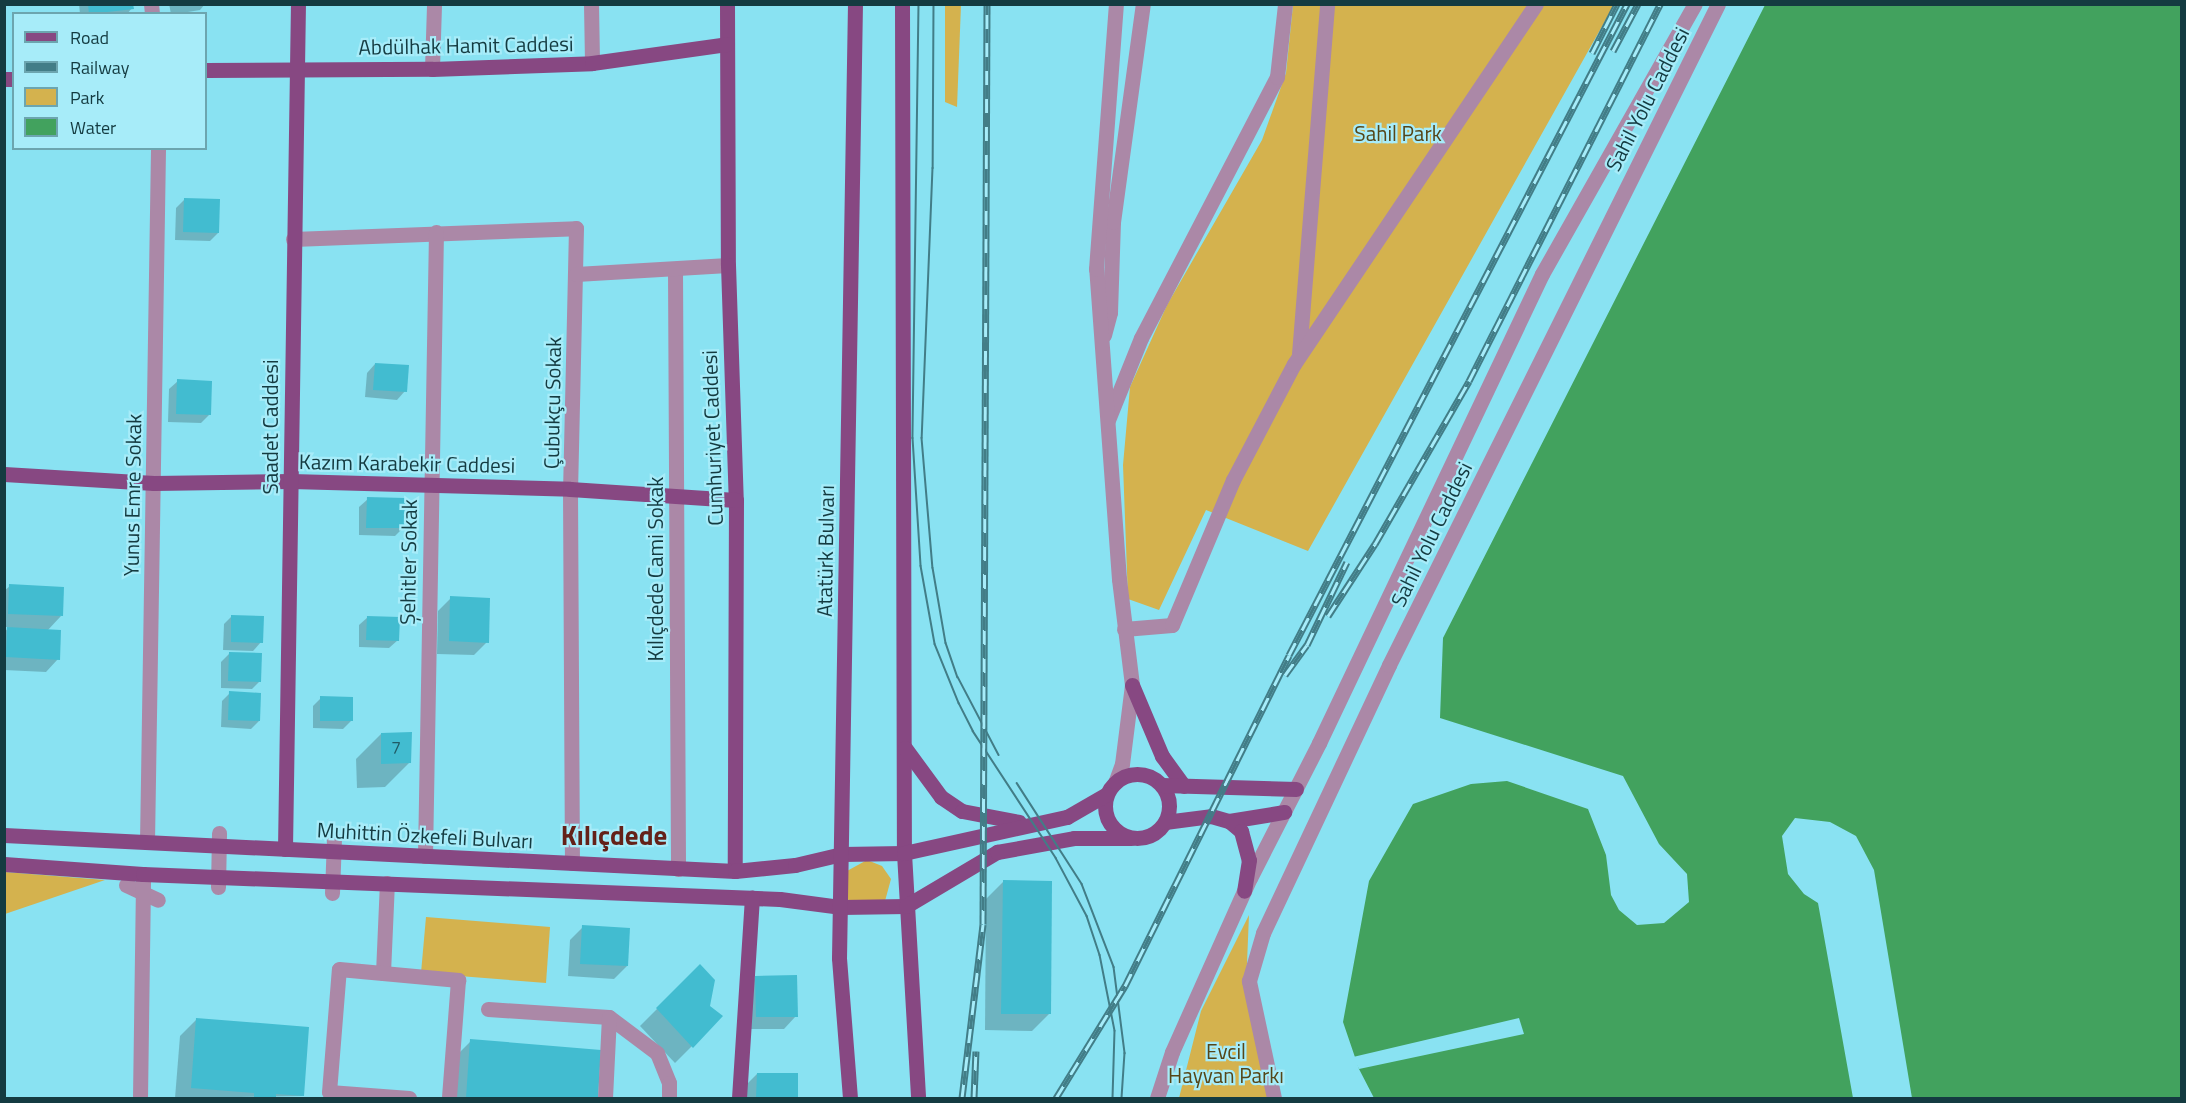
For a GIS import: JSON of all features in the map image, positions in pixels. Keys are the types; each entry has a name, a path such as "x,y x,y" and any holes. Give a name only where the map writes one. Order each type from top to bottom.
{"main road":[{"name":"Saadet Caddesi","path":"285,849 298,4"},
{"name":"Cumhuriyet Caddesi","path":"727,4 728,265 736,500 735,871"},
{"name":"Atatürk Bulvarı","path":"850,1098 839,958 855,4"},
{"path":"902,4 901,518 905,748 904,853 918,1098"},
{"name":"Abdülhak Hamit Caddesi","path":"207,70 432,69 592,63 727,44"},
{"name":"Kazım Karabekir Caddesi","path":"4,474 154,483 291,481 430,484 570,489 736,500"},
{"path":"1132,686 1162,756 1184,786"},
{"path":"905,748 941,797 962,811 997,820 1034,823 1067,818 1130,774 1141,774 1162,785 1296,789"},
{"path":"1162,785 1169,802 1165,822"},
{"path":"1111,789 1109,822 1131,837"},
{"path":"1229,821 1284,812"},
{"path":"4,864 219,882 332,887 387,883 752,897 841,907 906,906 997,852 1074,838 1150,836 1165,822 1211,816 1229,821 1241,831 1246,844 1245,891"},
{"name":"Muhittin Özkefeli Bulvarı","path":"4,835 147,842 219,839 285,849 333,845 425,856 735,871 795,865 842,854 904,853 1034,823"},
{"path":"739,1098 752,897"}],"street":[{"path":"432,69 434,4"},
{"path":"591,4 592,63"},
{"path":"1111,789 1122,764 1132,686 1124,629 1106,424 1096,269 1116,4"},
{"path":"1102,341 1110,312 1113,222 1143,4"},
{"path":"1106,424 1141,338 1277,77 1285,4"},
{"path":"1299,356 1327,4"},
{"path":"1124,629 1172,625 1233,480 1299,356 1536,4"},
{"path":"1157,1098 1172,1052 1245,891 1542,274 1695,4"},
{"name":"Sahil Yolu Caddesi","path":"1274,1098 1249,981 1263,933 1399,644 1718,4"},
{"name":"Yunus Emre Sokak","path":"147,842 158,150"},
{"name":"Çubukçu Sokak","path":"293,239 576,228 570,489 572,863"},
{"name":"Şehitler Sokak","path":"425,856 436,232"},
{"path":"576,274 675,270 728,265"},
{"name":"Kılıçdede Cami Sokak","path":"675,270 678,869"},
{"path":"219,839 219,882"},
{"path":"332,887 333,845"},
{"path":"140,1098 143,874"},
{"path":"383,973 387,883"},
{"path":"126,885 158,900"},
{"path":"410,1098 329,1092 339,969 458,980 449,1098"},
{"path":"488,1009 609,1017 657,1053 669,1083 669,1098"},
{"path":"605,1098 609,1017"}],"green space":[{"path":"945,5 961,5 957,107 945,102"},
{"name":"Sahil Park","path":"1293,5 1614,5 1308,551 1206,510 1159,610 1128,599 1123,465 1130,387 1167,305 1262,140 1286,73"},
{"path":"867,860 882,866 891,879 885,901 849,901 845,894 847,871"},
{"path":"5,872 105,880 5,914"},
{"name":"Evcil Hayvan Parkı","path":"1249,915 1246,987 1272,1098 1179,1098 1201,1011"},
{"path":"426,917 550,927 546,983 421,973"}],"water":[{"path":"1765,5 2181,5 2181,1098 1912,1098 1874,870 1856,836 1830,822 1795,818 1782,836 1788,874 1804,894 1818,903 1853,1098 1374,1098 1359,1069 1343,1022 1369,881 1413,804 1471,784 1507,781 1588,809 1606,855 1611,895 1619,910 1637,925 1664,923 1689,902 1687,874 1659,844 1623,776 1440,718 1443,638"}],"pier":[{"path":"1519,1018 1524,1034 1359,1069 1353,1057"}],"building":[{"path":"88,4 133,4 134,9 107,12 89,12"},
{"path":"184,198 220,199 219,233 183,232"},
{"path":"375,363 409,365 407,392 373,390"},
{"path":"177,379 212,381 211,415 176,414"},
{"path":"367,497 405,498 404,528 366,528"},
{"path":"9,584 64,587 63,616 8,614"},
{"path":"450,596 490,598 489,643 449,641"},
{"path":"231,615 264,616 263,643 231,642"},
{"path":"367,616 400,617 399,641 366,640"},
{"path":"7,627 61,630 60,660 6,657"},
{"path":"229,652 262,653 261,682 228,681"},
{"path":"229,691 261,693 260,721 228,720"},
{"path":"320,696 353,697 353,721 320,721"},
{"path":"412,732 411,763 381,764 381,733"},
{"path":"1003,880 1052,881 1051,1014 1001,1014"},
{"path":"582,925 630,928 628,966 580,964"},
{"path":"700,964 715,980 710,1006 723,1016 693,1048 656,1008"},
{"path":"797,975 798,1017 756,1017 755,976"},
{"path":"196,1018 309,1027 304,1096 276,1094 276,1098 254,1098 254,1093 191,1088"},
{"path":"470,1039 601,1050 598,1098 466,1098"},
{"path":"757,1073 798,1073 798,1098 756,1098"}],"tram line":[{"path":"919,4 913,438 921,566 935,644 959,703 973,731 1056,858 1087,916 1100,955 1115,1031 1113,1098"},
{"path":"934,4 933,168 922,438 933,568 946,643 958,677 999,755"},
{"path":"1017,783 1082,884 1114,967 1125,1053 1122,1098"}],"railway":[{"path":"962,1098 983,924 987,4"},
{"path":"1592,53 1617,4"},
{"path":"1056,1098 1125,986 1289,655 1627,4"},
{"path":"1613,51 1638,4"},
{"path":"1328,616 1375,544 1469,381 1660,4"},
{"path":"1285,675 1307,645 1347,562"},
{"path":"974,1098 976,1051"}],"district":[{"name":"Kılıçdede","path":"614,835"}]}
